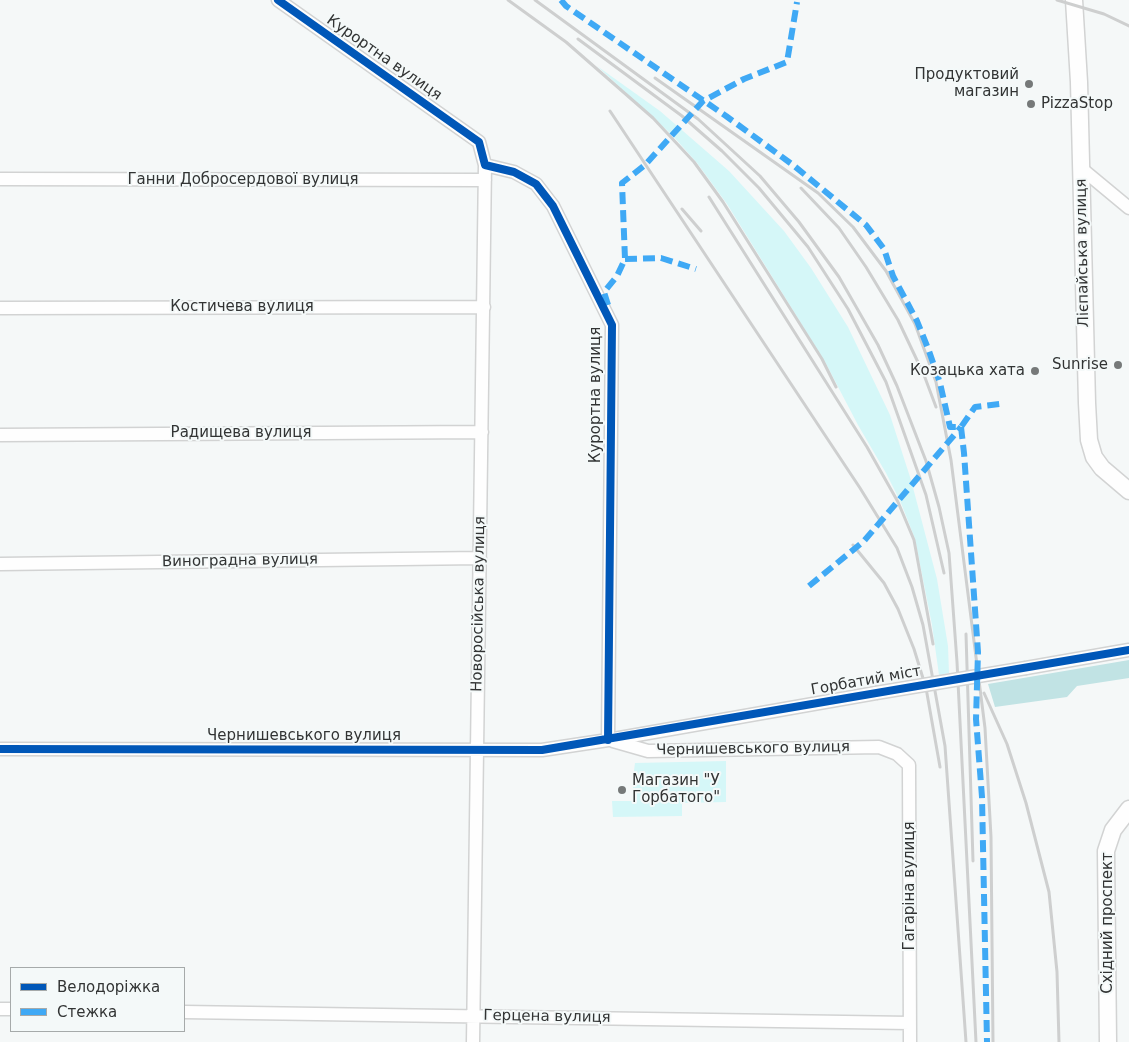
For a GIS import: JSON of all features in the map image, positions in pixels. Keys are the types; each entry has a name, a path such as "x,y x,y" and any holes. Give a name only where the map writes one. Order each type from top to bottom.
{"main road":[{"name":"Лієпайська вулиця","path":"1074,0 1082,169 1086,394 1089,440 1094,456 1102,468 1129,491"},
{"name":"Східний проспект","path":"1108,1042 1106,851 1113,830 1129,810"}],"street":[{"name":"Курортна вулиця","path":"278,0 479,142 485,165 514,172 536,184 553,206 612,326 608,740"},
{"name":"Новоросійська вулиця","path":"473,1042 485,165"},
{"path":"1082,169 1129,208"},
{"name":"Ганни Добросердової вулиця","path":"0,179 485,180"},
{"name":"Костичева вулиця","path":"0,308 484,307"},
{"name":"Радищева вулиця","path":"0,434 482,432"},
{"name":"Виноградна вулиця","path":"0,564 480,558"},
{"name":"Горбатий міст","path":"608,740 1129,650"},
{"name":"Чернишевського вулиця","path":"0,749 542,750 608,740 648,751 879,747"},
{"name":"Гагаріна вулиця","path":"879,747 897,754 909,765 910,1042"},
{"name":"Герцена вулиця","path":"185,1012 910,1023"}],"shaded area":[{"path":"597,66 660,111 729,171 784,231 811,268 848,327 890,415 911,480 937,579 948,646 949,673 939,675 932,625 915,539 901,503 825,362 727,204 697,163 673,136"},
{"path":"1129,660 1129,678 1077,686 1067,697 995,707 988,684"},
{"path":"726,761 726,802 682,803 682,816 613,817 612,801 633,801 635,763"}],"railway":[{"path":"508,0 566,42 653,118 694,162 723,202 822,359 836,387"},
{"path":"535,0 698,119 760,176 799,222 839,277 878,345 897,386 926,461 949,553 957,662 976,1042"},
{"path":"1057,0 1104,14 1129,26"},
{"path":"578,39 682,116 722,151 759,188 808,247 848,309 886,382 926,495 944,573"},
{"path":"655,78 818,193 853,227 886,271 915,324 936,382 951,460 985,728 991,837 993,1042"},
{"path":"610,111 860,488 897,548 912,587 923,625 945,746 966,1042"},
{"path":"801,188 839,228 866,267 898,320 924,375 936,407"},
{"path":"709,197 867,447 898,502 914,540 933,644"},
{"path":"682,209 701,231"},
{"path":"853,545 884,583 898,609 914,649 926,688 940,767"},
{"path":"966,634 973,861"},
{"path":"984,693 1007,744 1026,803 1049,892 1057,972 1059,1042"}],"marked path":[{"path":"561,0 566,6 726,116 793,165 866,225 884,249 893,276 917,321 940,383 950,427 961,427 975,407 1000,404"},
{"path":"608,305 604,292 617,276 625,259 622,183 645,165 703,101 744,79 787,62 797,2"},
{"path":"625,259 661,258 696,269"},
{"path":"961,427 978,652 976,719 982,797 987,1042"},
{"path":"809,586 864,541 961,427"}],"cycle path":[{"path":"278,0 479,142 485,165 514,172 536,184 553,206 612,325 608,740"},
{"path":"0,749 542,750 1129,650"}],"place":[{"name":"Продуктовий магазин","path":"1029,84"},
{"name":"PizzaStop","path":"1031,104"},
{"name":"Sunrise","path":"1118,365"},
{"name":"Козацька хата","path":"1035,371"},
{"name":"Магазин \"У Горбатого\"","path":"622,790"}]}
